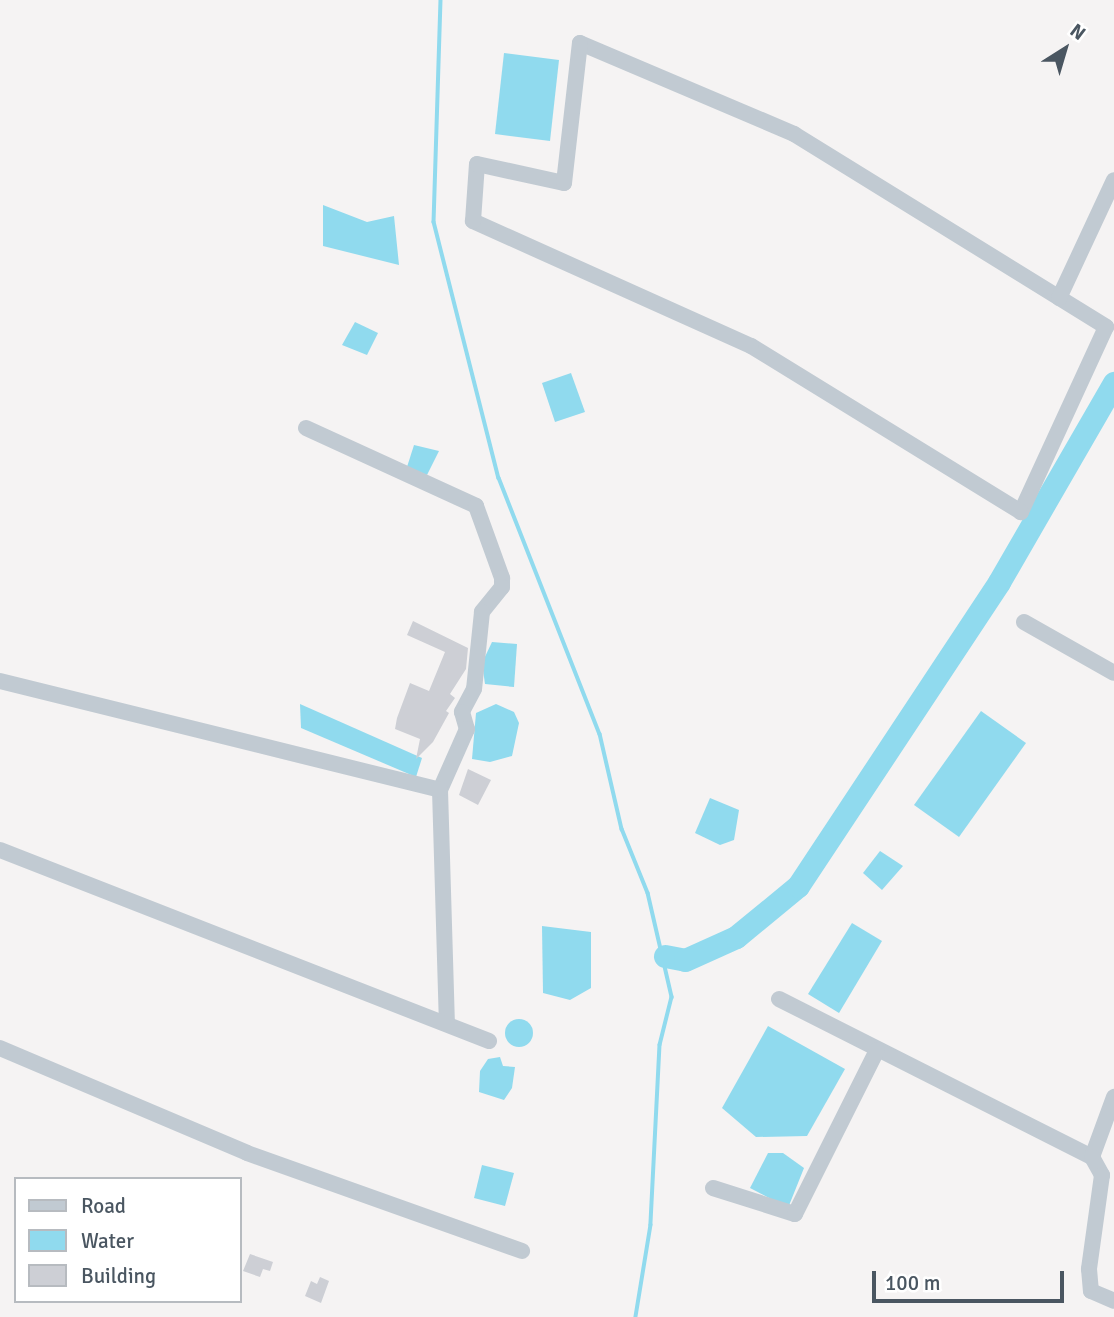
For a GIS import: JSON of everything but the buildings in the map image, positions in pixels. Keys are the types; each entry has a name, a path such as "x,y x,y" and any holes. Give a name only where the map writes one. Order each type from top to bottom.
{"street":[{"path":"1106,327 794,134 580,43 564,183 477,164 473,221 751,346 1021,512 1114,312"},
{"path":"1059,298 1114,180"},
{"path":"306,428 468,501 482,516 502,587 482,612 474,688 462,712 467,729 440,790 447,1023"},
{"path":"1024,622 1114,673"},
{"path":"0,681 440,790"},
{"path":"0,850 489,1041"},
{"path":"779,999 877,1051 1092,1157 1102,1175 1089,1269 1091,1291 1114,1301"},
{"path":"0,1048 247,1153 522,1251"},
{"path":"713,1188 795,1214 877,1051"},
{"path":"1092,1157 1114,1097"}],"water":[{"path":"504,53 559,60 550,141 495,134"},
{"path":"323,205 367,222 394,216 399,265 323,246"},
{"path":"355,322 378,333 367,355 342,345"},
{"path":"571,373 585,412 555,422 542,383"},
{"path":"414,445 439,451 427,475 407,467"},
{"path":"492,642 517,644 514,687 485,684 482,663"},
{"path":"300,704 422,758 416,777 301,728"},
{"path":"496,704 514,712 519,723 512,756 490,762 472,759 476,713"},
{"path":"981,711 1026,743 959,837 914,805"},
{"path":"710,798 739,810 734,840 720,845 695,833"},
{"path":"880,851 903,866 882,890 863,873"},
{"path":"852,923 882,941 839,1013 808,994"},
{"path":"542,926 591,932 591,988 570,1000 543,993"},
{"path":"519,1019 529,1023 533,1033 529,1043 519,1047 509,1043 505,1033 509,1023"},
{"path":"768,1026 845,1069 807,1136 756,1137 722,1108"},
{"path":"500,1057 503,1066 515,1067 512,1088 504,1100 479,1092 480,1071 488,1059"},
{"path":"768,1153 783,1153 804,1168 788,1208 750,1188"},
{"path":"482,1165 514,1173 505,1206 474,1198"}],"waterway":[{"path":"441,0 434,222 499,478 600,734 622,829 648,893 672,997 660,1045 651,1225 636,1317"},
{"path":"665,956 685,960 736,937 798,886 999,582 1114,383"}]}
